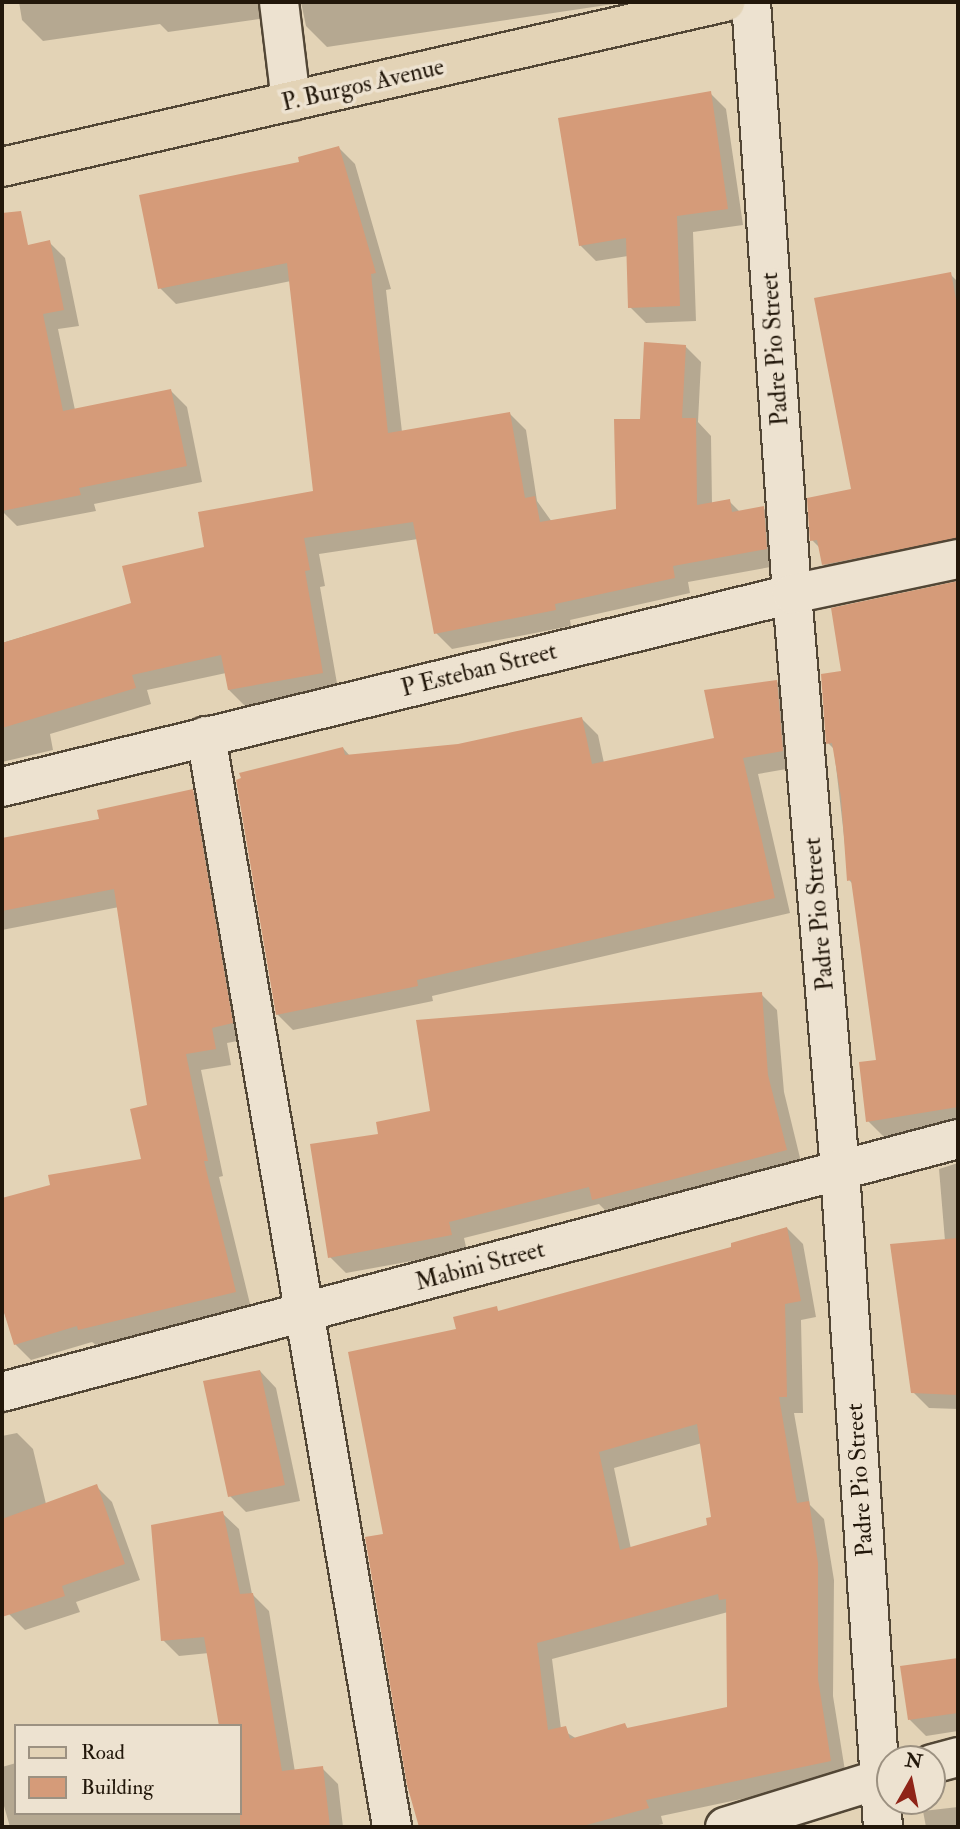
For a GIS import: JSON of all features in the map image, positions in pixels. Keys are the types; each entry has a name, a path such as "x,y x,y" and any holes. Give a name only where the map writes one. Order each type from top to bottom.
{"main road":[{"name":"P. Burgos Avenue","path":"2,167 725,2"}],"street":[{"path":"279,2 291,101"},
{"name":"Padre Pio Street","path":"751,2 792,594 840,1170 883,1745"},
{"name":"P Esteban Street","path":"2,786 792,594 958,559"},
{"path":"206,736 392,1827"},
{"name":"Mabini Street","path":"2,1392 958,1139"},
{"path":"725,1827 876,1781"}],"building":[{"path":"711,91 728,209 677,216 680,306 628,308 626,238 579,246 558,118"},
{"path":"339,146 376,273 371,274 388,433 510,412 525,498 535,496 540,522 616,509 614,419 640,419 644,342 686,345 682,418 696,418 697,505 730,499 732,512 764,506 767,549 673,566 675,578 555,604 556,610 434,634 413,522 304,538 310,570 305,571 323,673 228,690 221,655 132,675 136,688 2,728 2,643 131,603 122,566 204,547 198,512 313,491 287,263 158,289 139,195 299,162 298,157"},
{"path":"21,211 28,245 50,240 64,310 43,314 63,411 171,389 187,466 79,488 81,495 2,511 2,213"},
{"path":"951,272 958,310 958,538 822,565 817,540 810,541 807,498 851,489 814,298"},
{"path":"958,581 958,1107 866,1122 859,1062 876,1060 851,880 847,881 841,797 832,743 826,744 821,674 841,671 831,608"},
{"path":"777,680 783,751 743,758 775,898 417,980 418,986 276,1015 236,780 241,778 239,773 343,747 345,755 458,744 582,717 592,764 714,738 704,690"},
{"path":"193,789 233,1023 212,1028 216,1049 186,1054 208,1161 204,1161 236,1292 78,1330 77,1326 14,1345 2,1306 2,1198 50,1185 48,1175 141,1159 130,1109 147,1105 114,889 2,911 2,838 99,819 97,810"},
{"path":"762,992 768,1075 787,1150 592,1200 589,1187 449,1222 452,1235 328,1258 310,1144 378,1134 376,1122 430,1111 416,1020"},
{"path":"787,1227 801,1301 785,1304 787,1397 779,1397 797,1503 809,1501 818,1563 818,1679 831,1761 646,1800 649,1808 579,1827 419,1827 407,1785 365,1537 383,1534 348,1352 456,1329 453,1317 497,1306 498,1311 731,1247 731,1243","holes":["697,1424 711,1517 706,1518 707,1525 620,1550 599,1452","718,1594 719,1600 726,1599 727,1707 627,1728 625,1723 570,1739 566,1726 548,1730 537,1643"]},
{"path":"958,1238 958,1395 911,1393 890,1244"},
{"path":"260,1370 285,1485 228,1497 203,1381"},
{"path":"97,1484 125,1564 62,1586 65,1596 2,1617 2,1519"},
{"path":"223,1511 240,1594 253,1593 282,1771 323,1766 330,1827 240,1827 242,1724 219,1724 204,1637 161,1641 151,1525"},
{"path":"958,1658 958,1713 908,1720 900,1666"}]}
